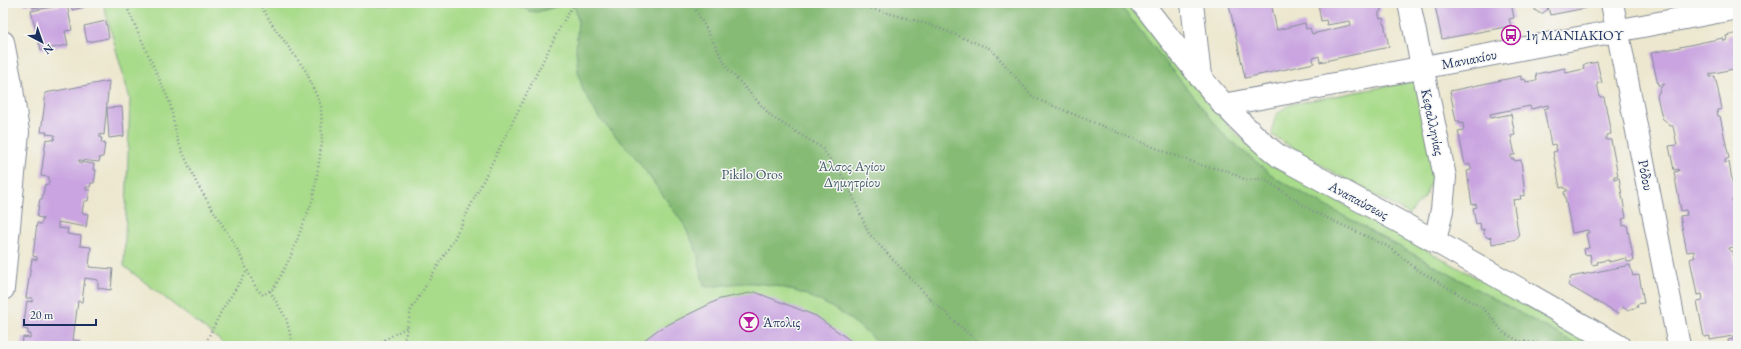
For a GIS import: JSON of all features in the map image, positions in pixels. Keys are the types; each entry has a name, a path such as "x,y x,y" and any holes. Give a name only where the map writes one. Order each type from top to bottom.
{"street":[{"name":"Αναπαύσεως","path":"1142,3 1223,105 1259,142 1280,157 1435,241 1619,346"},
{"path":"1192,3 1200,77"},
{"name":"Κεφαλληνίας","path":"1409,3 1445,177 1442,210 1435,241"},
{"name":"Ρόδου","path":"1612,3 1679,346"},
{"name":"Μανιακίου","path":"1223,105 1738,8"},
{"path":"3,42 18,132 3,289"}],"path":[{"path":"125,3 170,103 177,139 197,184 236,247 256,288 263,295 274,288 290,258 313,199 322,143 321,106 306,71 259,3"},
{"path":"403,346 411,310 454,239 556,33 574,3"},
{"path":"692,3 728,69 772,117 822,148 847,183 869,234 930,299 982,346"},
{"path":"852,3 931,25 991,49 1034,98 1168,153 1204,166 1228,171 1246,180 1264,179 1314,212 1387,246 1418,270 1484,309 1504,333 1519,341 1560,346"},
{"path":"204,346 222,310 247,270"},
{"path":"270,291 286,318 293,346"},
{"path":"374,346 407,327"}],"green space":[{"name":"Pikilo Oros","path":"103,3 1127,3 1230,128 1258,153 1297,178 1599,346 227,346 124,266 130,99"},
{"name":"Άλσος Αγίου Δημητρίου","path":"511,3 1118,3 1226,137 1277,179 1580,346 880,346 853,321 822,302 806,295 771,285 753,283 704,286 697,252 683,223 636,158 599,118 583,90 578,71 576,50 578,20 575,8 566,4 537,12 529,11"},
{"path":"1416,81 1435,172 1424,198 1409,214 1331,171 1272,135 1274,119 1281,110 1291,104"}],"building":[{"path":"24,3 56,4 33,8 32,4 24,5"},
{"path":"71,3 84,3 85,7 72,10"},
{"path":"1271,3 1277,30 1305,23 1306,29 1310,28 1312,34 1351,25 1350,21 1327,25 1326,20 1321,21 1318,3 1380,3 1381,11 1379,12 1379,16 1380,19 1383,18 1389,47 1320,62 1319,56 1313,58 1314,63 1245,78 1229,4"},
{"path":"1437,3 1511,3 1514,18 1509,19 1511,26 1442,39 1435,6 1437,6"},
{"path":"1535,3 1585,3 1586,8 1550,15 1548,7 1543,13 1539,13 1535,10"},
{"path":"67,4 72,30 65,31 68,45 41,50 31,11"},
{"path":"106,21 109,38 87,42 84,26"},
{"path":"1738,33 1738,68 1710,74 1710,77 1715,76 1722,109 1717,110 1718,116 1720,116 1729,158 1725,160 1725,163 1729,162 1735,199 1732,200 1734,207 1737,207 1738,210 1738,246 1729,248 1730,251 1733,251 1738,278 1738,280 1736,280 1738,288 1738,335 1710,340 1710,336 1704,337 1697,301 1703,300 1702,294 1697,295 1690,259 1695,257 1694,251 1687,252 1680,216 1687,215 1686,210 1681,211 1674,172 1679,171 1678,169 1674,170 1669,146 1677,145 1673,126 1670,126 1662,118 1657,96 1661,87 1665,84 1658,85 1651,53 1723,38 1724,41 1727,40 1726,36"},
{"path":"1597,62 1602,83 1597,83 1600,97 1604,97 1611,134 1606,135 1606,140 1611,140 1618,176 1614,176 1614,179 1619,178 1626,218 1622,219 1623,226 1627,225 1634,261 1627,262 1626,258 1609,262 1608,260 1597,262 1598,264 1592,265 1590,254 1585,255 1584,249 1589,248 1586,233 1589,233 1588,230 1572,233 1564,192 1567,191 1567,189 1564,187 1560,188 1553,152 1557,151 1555,144 1551,145 1544,109 1548,108 1548,105 1531,109 1530,106 1490,114 1491,118 1511,114 1515,135 1511,136 1515,155 1511,155 1511,159 1514,159 1515,161 1521,160 1525,195 1520,196 1521,199 1513,200 1519,237 1517,237 1517,239 1492,244 1491,237 1488,238 1484,234 1484,229 1481,230 1480,223 1476,224 1473,208 1477,207 1476,204 1472,205 1467,171 1471,170 1471,168 1470,164 1465,164 1458,131 1464,130 1463,123 1460,124 1460,121 1456,121 1450,91 1521,76 1521,80 1525,79 1526,82 1537,80 1536,74 1565,68 1566,73 1584,69 1583,65"},
{"path":"109,81 104,135 100,134 100,138 102,138 101,143 105,143 103,157 100,157 99,162 79,160 79,162 94,164 93,170 96,170 94,183 91,183 90,187 86,187 86,190 90,190 88,201 84,201 82,213 88,214 86,227 58,222 58,228 68,229 67,234 81,236 80,246 91,247 89,267 113,269 111,290 98,288 98,280 85,278 82,302 78,301 73,340 81,341 80,344 87,346 22,346 23,337 30,338 31,334 28,334 28,330 23,329 27,301 32,302 33,298 26,298 32,259 37,260 37,257 33,256 37,223 41,224 43,218 37,217 40,199 42,199 45,184 48,185 49,181 49,177 41,176 46,139 54,140 55,135 46,134 47,132 41,132 45,93"},
{"path":"122,107 124,136 109,138 107,108"},
{"path":"1630,265 1633,276 1639,275 1644,303 1637,304 1638,307 1627,310 1623,307 1618,314 1568,285 1571,277"},
{"name":"Άπολις","path":"755,292 816,316 858,346 636,346 659,329 720,299"},
{"path":"1738,338 1738,346 1729,346 1728,340"}],"place":[{"name":"1η ΜΑΝΙΑΚΙΟΥ","path":"1511,35"},
{"name":"Άπολις","path":"749,322"}]}
